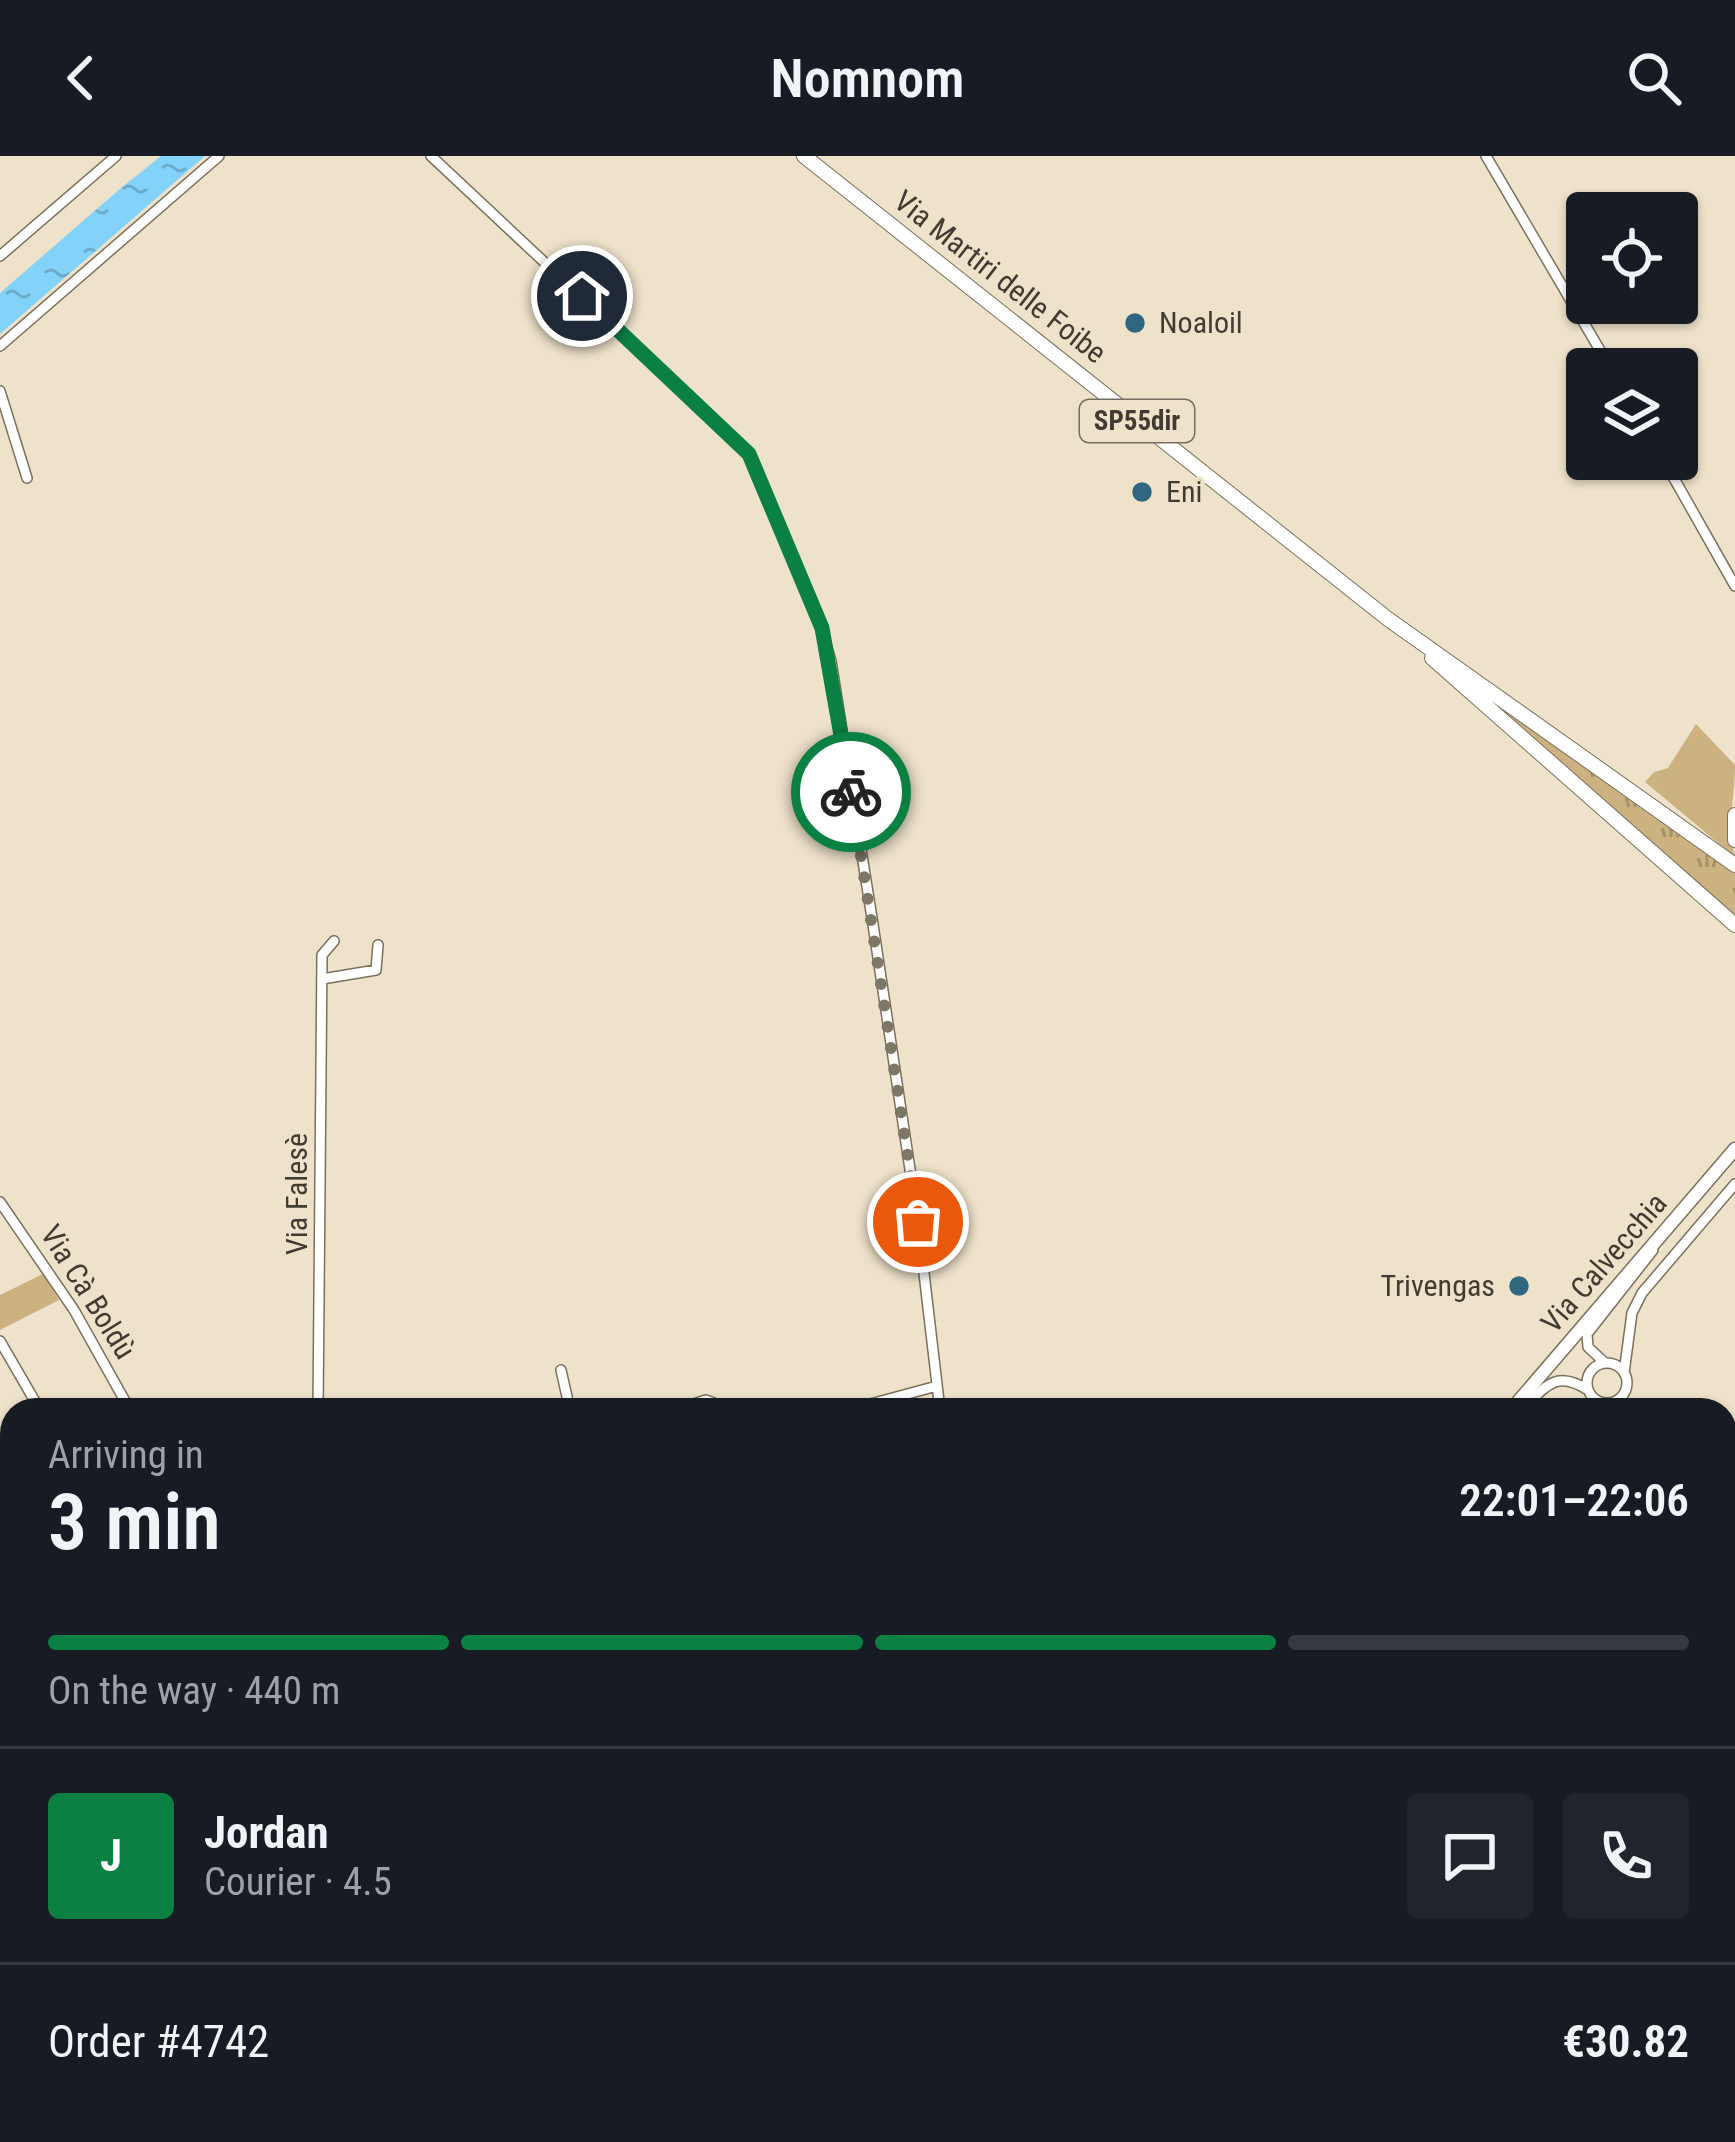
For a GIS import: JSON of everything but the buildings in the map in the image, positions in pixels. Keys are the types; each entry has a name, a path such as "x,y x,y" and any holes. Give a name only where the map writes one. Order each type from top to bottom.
{"highway":[{"name":"Via Martiri delle Foibe","path":"804,156 1388,619 1735,925"},
{"name":"Via Martiri delle Foibe","path":"1388,619 1735,865"},
{"path":"1735,815 1735,840"}],"main road":[{"name":"Via Calvecchia","path":"1520,1398 1735,1149"}],"street":[{"path":"0,256 116,156"},
{"path":"0,346 219,156"},
{"path":"431,156 749,454 815,608 831,661 878,959 939,1398"},
{"path":"1486,156 1599,348"},
{"path":"0,391 27,478"},
{"path":"1675,480 1735,586"},
{"path":"312,943 322,956 334,941"},
{"path":"322,979 376,970 378,945"},
{"name":"Via Falesè","path":"318,1398 322,956"},
{"path":"1619,1398 1627,1383 1626,1342 1632,1312 1646,1287 1735,1184"},
{"name":"Via Cà Boldù","path":"0,1202 49,1270 123,1398"},
{"path":"1624,1372 1590,1350 1587,1334 1647,1262 1665,1228"},
{"path":"0,1341 33,1398"},
{"path":"1588,1390 1590,1372 1607,1363 1626,1342"},
{"path":"561,1370 567,1398"},
{"path":"1534,1398 1560,1380 1572,1381 1597,1398"},
{"path":"893,1398 938,1386"}],"green space":[{"path":"1497,704 1735,870 1735,919 1496,709"},
{"path":"1696,724 1735,765 1731,823 1735,857 1645,782 1654,772 1668,768"},
{"path":"43,1274 59,1300 0,1330 0,1295"}],"water":[{"path":"158,156 124,186 161,156 205,156 0,334 0,293"}],"way so far":[{"path":"851,792 918,1222"}],"place":[{"name":"Noaloil","path":"1135,323"},
{"name":"Eni","path":"1142,492"},
{"name":"Trivengas","path":"1519,1286"}],"route":[{"path":"582,296 749,454 822,628 851,792"}]}
